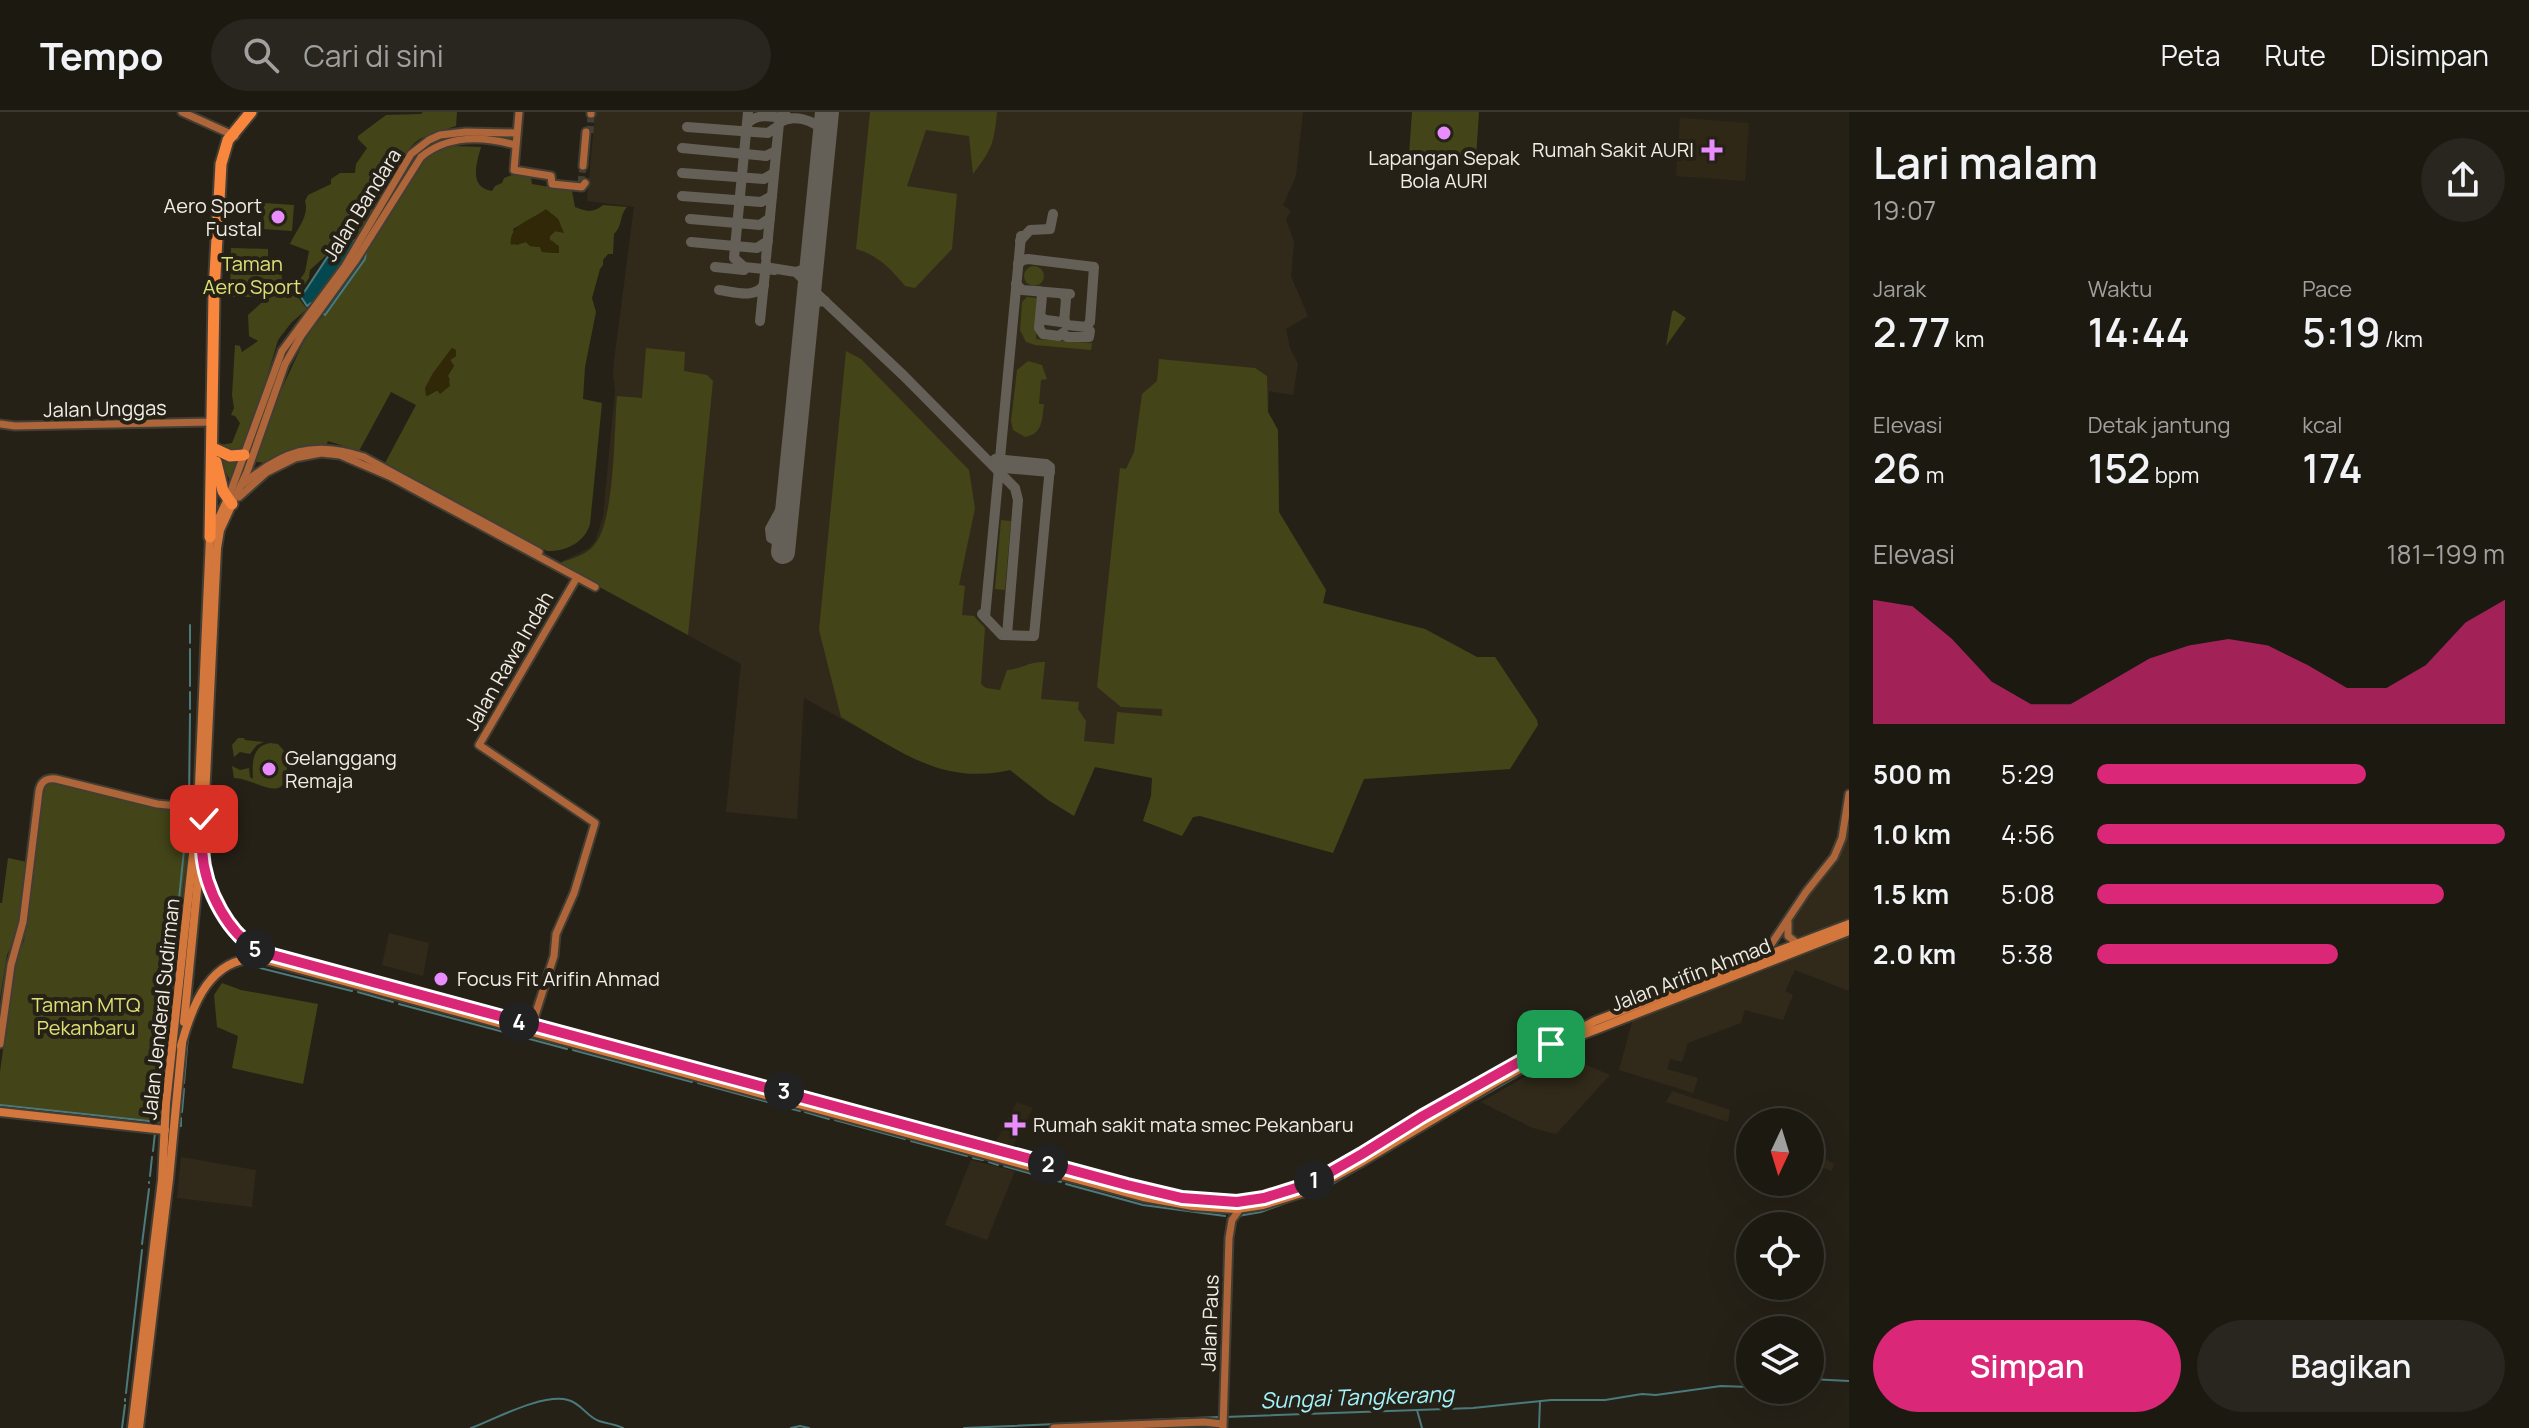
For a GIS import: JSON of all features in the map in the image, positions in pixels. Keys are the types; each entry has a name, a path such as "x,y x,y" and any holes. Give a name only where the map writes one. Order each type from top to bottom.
{"highway":[{"path":"230,502 218,476 213,408 221,164 226,144 254,112"},
{"path":"210,537 213,408"},
{"path":"215,449 235,457 248,456"}],"main road":[{"name":"Jalan Jenderal Sudirman","path":"189,934 202,850 210,537 230,502"},
{"name":"Jalan Jenderal Sudirman","path":"132,1428 146,1344 181,1046 217,541 230,502"},
{"name":"Jalan Arifin Ahmad","path":"202,850 205,870 223,915 234,932 250,947 454,1008 534,1020 729,1081"},
{"name":"Jalan Arifin Ahmad","path":"1665,998 1849,924"},
{"name":"Jalan Arifin Ahmad","path":"1126,1189 1202,1201 1237,1202 1264,1198 1322,1177 1595,1021 1849,931"},
{"name":"Jalan Jenderal Sudirman","path":"139,1428 169,1073 188,946"},
{"name":"Jalan Arifin Ahmad","path":"181,1046 191,1013 209,983 227,965 247,959 262,959 729,1081 1174,1203 1240,1209 1315,1188 1436,1113"},
{"path":"0,1112 165,1130"}],"street":[{"path":"182,112 235,136"},
{"path":"519,112 512,166 516,171 551,176 552,184 582,184"},
{"name":"Jalan Bandara","path":"392,196 411,154 429,140 440,135 466,132 516,133"},
{"path":"585,166 588,133"},
{"name":"Jalan Bandara","path":"273,384 392,196 413,167 433,147 453,140 515,145"},
{"name":"Jalan Bandara","path":"230,502 282,351 365,239"},
{"name":"Jalan Unggas","path":"0,424 211,422"},
{"path":"230,502 242,485 263,468 302,450 328,448 364,457 595,587"},
{"path":"230,502 280,464 311,454 328,453 350,458 408,484"},
{"path":"248,456 255,465 263,468"},
{"name":"Jalan Bandara","path":"242,485 248,456"},
{"name":"Jalan Rawa Indah","path":"534,1020 554,956 556,934 574,893 595,823 479,745 576,579"},
{"path":"0,1044 11,965 23,922 39,791 43,782 56,779 157,804 198,808"},
{"path":"1762,958 1839,847 1849,794"},
{"path":"1788,920 1788,936 1798,944"},
{"path":"1223,1208 1232,1220 1240,1209"},
{"name":"Jalan Paus","path":"1222,1422 1232,1220"},
{"path":"1054,1428 1222,1422"}],"shaded area":[{"path":"595,112 1303,112 1296,176 1283,205 1291,211 1286,219 1294,242 1291,276 1308,316 1286,329 1298,364 1293,395 1269,391 1268,412 1278,430 1279,512 1326,590 1323,603 1425,629 1477,657 1495,657 1538,725 1510,769 1364,779 1333,853 1200,816 1193,817 1182,836 1143,821 1151,796 1152,778 1095,767 1074,816 1010,770 967,774 940,769 912,758 804,698 797,819 726,812 741,664 560,566 561,562 589,548 595,541 603,517 615,390 614,361 634,207 587,201"},
{"name":"Rumah Sakit AURI","path":"1680,118 1749,123 1745,181 1676,176"},
{"path":"1849,811 1849,920 1791,940 1787,923 1843,845"},
{"path":"389,933 429,943 423,976 382,965"},
{"path":"1849,934 1849,991 1795,970 1785,991 1793,995 1783,1020 1745,1010 1741,1023 1688,1043 1682,1062 1670,1059 1667,1069 1698,1078 1693,1093 1619,1070 1634,1015"},
{"path":"1563,1055 1610,1075 1556,1134 1533,1128 1481,1102"},
{"path":"1672,1091 1730,1110 1728,1122 1666,1102"},
{"name":"Rumah sakit mata smec Pekanbaru","path":"1017,1102 1033,1108 1013,1146 996,1141"},
{"path":"181,1157 256,1170 252,1207 177,1198"},
{"path":"1824,1158 1834,1164 1832,1171 1824,1168"},
{"path":"971,1160 1015,1171 987,1240 945,1225"}],"green space":[{"name":"Taman Aero Sport","path":"457,112 456,126 424,137 412,146 387,182 363,232 344,232 330,252 310,270 309,278 297,296 307,309 278,340 253,425 240,451 231,482 225,471 220,445 232,443 240,423 231,415 234,408 235,345 240,346 242,352 258,341 249,336 248,315 268,297 230,297 231,248 268,249 268,260 281,261 282,280 271,294 281,287 287,293 287,299 305,272 309,251 290,244 304,218 308,195 331,184 331,179 340,173 355,173 356,164 367,148 358,136 386,115"},
{"path":"870,112 997,112 991,146 973,174 969,136 926,130 907,186 957,194 952,249 915,288 905,286 884,263 856,249"},
{"name":"Lapangan Sepak Bola AURI","path":"1412,112 1479,112 1476,158 1409,155"},
{"path":"454,146 481,147 476,174 485,189 492,191 504,178 512,175 531,177 532,184 572,191 575,207 583,210 593,210 603,205 627,207 614,234 613,254 608,254 603,260 592,298 596,312 585,367 583,399 602,403 590,524 584,536 568,548 547,551 385,463 416,405 391,392 359,451 328,441 326,446 266,463 256,462 272,410 302,345 365,259 366,250 425,160 438,150","holes":["546,210 558,219 563,232 555,231 550,236 559,253 542,252 540,247 530,246 526,242 516,245 513,229","452,348 456,356 450,360 454,366 447,377 450,379 440,393 438,390 427,396 432,378"]},
{"name":"Aero Sport Fustal","path":"264,203 294,205 292,231 263,229"},
{"path":"1034,266 1041,269 1044,276 1041,283 1034,286 1027,283 1024,276 1027,269"},
{"path":"1027,297 1039,301 1036,339 1092,343 1091,350 1026,342 1020,330 1022,302"},
{"path":"1674,310 1686,318 1666,346 1672,312"},
{"path":"646,348 685,352 684,371 707,375 713,381 688,635 561,566 562,562 589,550 602,532 610,496 617,396 642,398"},
{"path":"846,351 861,359 969,470 975,508 959,585 965,586 962,615 974,616 985,628 981,684 1000,690 1007,670 1045,662 1041,699 1079,702 1078,709 1086,721 1084,741 1114,744 1117,712 1162,716 1162,709 1121,707 1097,687 1120,468 1126,469 1134,452 1142,394 1157,381 1159,359 1255,368 1267,376 1268,412 1278,430 1279,512 1326,590 1323,603 1425,629 1477,657 1495,657 1538,725 1510,769 1364,779 1333,853 1200,816 1193,817 1182,836 1143,821 1151,796 1152,778 1095,767 1074,816 1010,770 985,774 962,773 941,769 901,752 841,717 819,630"},
{"path":"1028,361 1042,365 1047,379 1041,380 1039,404 1044,404 1040,425 1035,433 1025,437 1013,430 1011,421 1017,370"},
{"path":"1001,520 1011,521 1005,590 995,589"},
{"path":"238,738 264,742 250,754 240,752 234,757 232,745"},
{"name":"Gelanggang Remaja","path":"270,743 278,744 286,753 287,772 279,788 234,778 232,766 240,770 249,768 253,779 256,751"},
{"name":"Taman MTQ Pekanbaru","path":"48,781 192,811 171,965 156,1122 0,1105 0,1072 15,960 24,941 42,786"},
{"path":"8,858 27,862 16,936 7,955 0,998 0,903"},
{"path":"222,983 241,990 318,1004 303,1084 232,1068 238,1036 217,1027 214,995"}],"sand":[{"path":"546,209 558,219 564,233 555,231 550,236 550,240 559,246 559,253 542,252 540,247 530,246 526,242 511,245 513,232"},
{"path":"452,348 456,350 456,356 450,360 454,366 448,374 450,386 440,394 437,390 426,396 425,388 433,373"}],"water":[{"path":"344,232 350,241 356,240 366,251 365,259 325,315 311,303 307,306 301,297"}],"waterway":[{"path":"190,625 190,643"},
{"path":"190,649 190,686"},
{"path":"190,692 190,709"},
{"path":"189,804 190,714"},
{"path":"176,928 188,811"},
{"path":"160,1068 173,950"},
{"path":"244,964 352,991"},
{"path":"358,992 393,1002"},
{"path":"399,1004 567,1049"},
{"path":"184,1083 188,1036"},
{"path":"573,1050 692,1082"},
{"path":"1476,1100 1558,1053"},
{"path":"156,1121 159,1074"},
{"path":"698,1083 768,1102"},
{"path":"182,1112 184,1089"},
{"path":"773,1104 800,1111"},
{"path":"0,1105 158,1122"},
{"path":"1362,1167 1456,1111"},
{"path":"805,1112 829,1119"},
{"path":"177,1126 181,1126 181,1118"},
{"path":"835,1120 905,1139"},
{"path":"153,1151 155,1133"},
{"path":"911,1141 967,1156"},
{"path":"150,1176 152,1157"},
{"path":"973,1158 983,1160"},
{"path":"989,1162 998,1165"},
{"path":"1004,1166 1061,1182"},
{"path":"1329,1186 1357,1170"},
{"path":"1066,1184 1143,1205 1225,1216"},
{"path":"142,1244 149,1189"},
{"path":"1238,1216 1261,1212 1324,1189"},
{"path":"126,1393 142,1250"},
{"name":"Sungai Tangkerang","path":"1824,1380 1849,1381"},
{"name":"Sungai Tangkerang","path":"1225,1417 1473,1408 1551,1400 1605,1400 1736,1387"},
{"name":"Sungai Tangkerang","path":"471,1428 533,1403 558,1399 573,1402 595,1419 623,1428"},
{"path":"1539,1428 1540,1401"},
{"path":"122,1428 125,1405"},
{"path":"1417,1410 1422,1428"},
{"name":"Sungai Tangkerang","path":"964,1428 1219,1417"},
{"name":"Sungai Tangkerang","path":"791,1428 809,1428"}],"taxiway":[{"path":"748,112 734,258 744,267 775,270"},
{"path":"747,124 761,117 789,119 783,112"},
{"path":"766,258 779,123 791,118 809,121 824,132 824,140"},
{"path":"687,127 768,133 778,126"},
{"path":"682,148 766,156 776,151"},
{"path":"682,173 764,179 774,173"},
{"path":"682,196 761,202 772,196"},
{"path":"1020,241 1030,230 1050,229 1053,214"},
{"path":"690,219 760,225 770,218"},
{"path":"985,617 1021,236"},
{"path":"691,242 757,248 768,241"},
{"path":"1018,264 1028,259 1094,267 1090,322 1086,327 1090,331 1089,337 1043,334 1039,328 1042,296 1039,291"},
{"path":"796,272 805,269 812,260"},
{"path":"760,321 766,263"},
{"path":"715,267 744,270"},
{"path":"771,268 796,272 810,286"},
{"path":"810,280 816,293 1015,488 1018,500 1007,635"},
{"path":"1016,284 1022,290 1070,294"},
{"path":"719,290 750,293 764,285"},
{"path":"1063,294 1066,299 1064,323"},
{"path":"807,308 825,301"},
{"path":"1040,317 1061,322 1064,319 1067,325 1086,327"},
{"path":"982,614 1002,635 1034,636 1050,467 995,459"},
{"path":"994,465 1050,472"},
{"path":"787,509 791,537 780,543 771,538 770,529 782,507 790,478"}],"runway":[{"path":"783,552 827,112"}],"tunnel":[{"path":"590,133 591,114"},
{"path":"581,183 583,166"}],"place":[{"name":"Lapangan Sepak Bola AURI","path":"1444,133"},
{"name":"Rumah Sakit AURI","path":"1712,150"},
{"name":"Aero Sport Fustal","path":"278,217"},
{"name":"Gelanggang Remaja","path":"269,769"},
{"name":"Focus Fit Arifin Ahmad","path":"441,979"},
{"name":"Rumah sakit mata smec Pekanbaru","path":"1015,1125"}],"route":[{"path":"204,819 202,850 205,870 223,915 234,932 250,947 265,953 1182,1198 1248,1201 1311,1182 1551,1044"}]}
